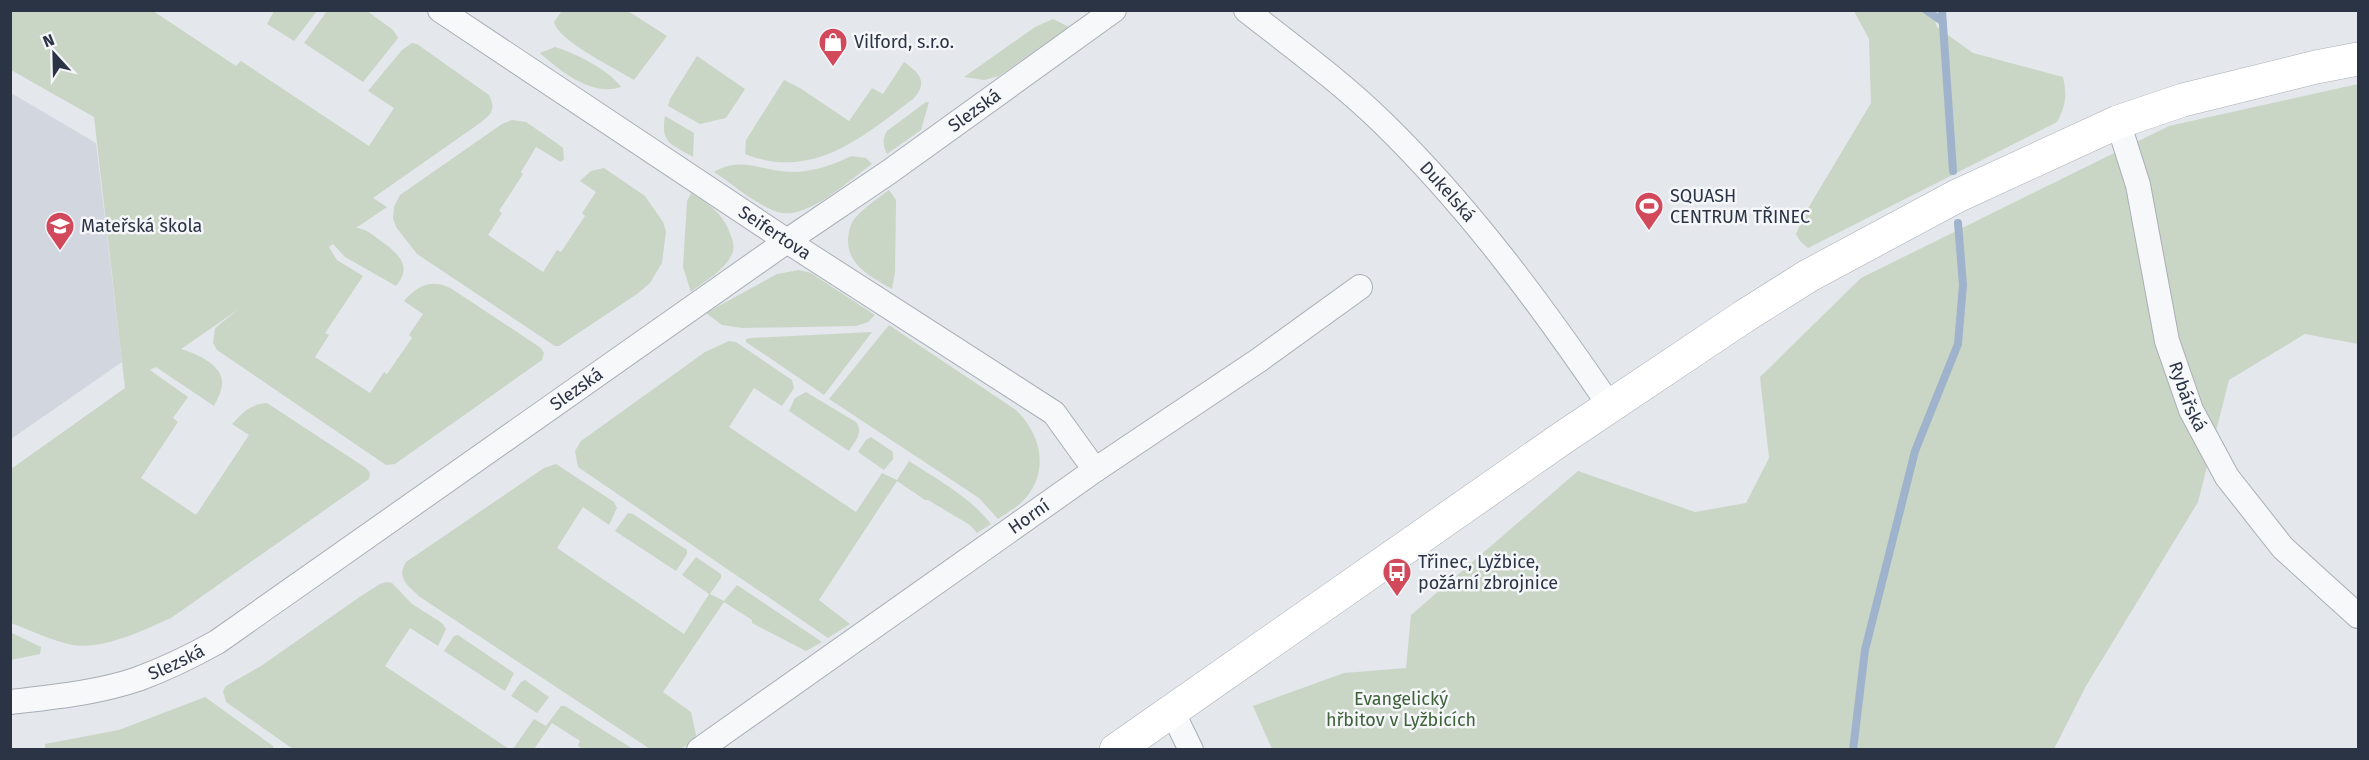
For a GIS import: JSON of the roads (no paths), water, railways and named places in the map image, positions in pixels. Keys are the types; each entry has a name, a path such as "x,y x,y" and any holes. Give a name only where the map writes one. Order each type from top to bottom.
{"main road":[{"path":"1116,750 1610,406 1808,276 1958,196 2118,122 2183,99 2358,59"}],"street":[{"name":"Seifertova","path":"440,10 787,241 1054,413 1095,470"},
{"name":"Slezská","path":"10,702 69,695 137,679 189,658 217,642 787,241 889,172 1114,10"},
{"name":"Dukelská","path":"1246,10 1322,70 1382,122 1442,184 1479,226 1574,352 1610,406"},
{"name":"Rybářská","path":"2118,122 2138,185 2167,340 2191,410 2227,477 2283,548 2358,616"},
{"name":"Horní","path":"699,750 1095,470 1258,360 1360,287"},
{"path":"1172,711 1191,750"}],"waterway":[{"path":"1926,10 1942,21"},
{"path":"1942,10 1953,171"},
{"path":"1853,750 1865,650 1915,451 1958,344 1963,285 1958,223"}],"place":[{"name":"Vilford, s.r.o.","path":"833,68"},
{"name":"SQUASH CENTRUM TŘINEC","path":"1649,232"},
{"name":"Mateřská škola","path":"60,252"},
{"name":"Třinec, Lyžbice, požární zbrojnice","path":"1397,598"}],"park label":[{"name":"Evangelický hřbitov v Lyžbicích","path":"1401,709"}]}
